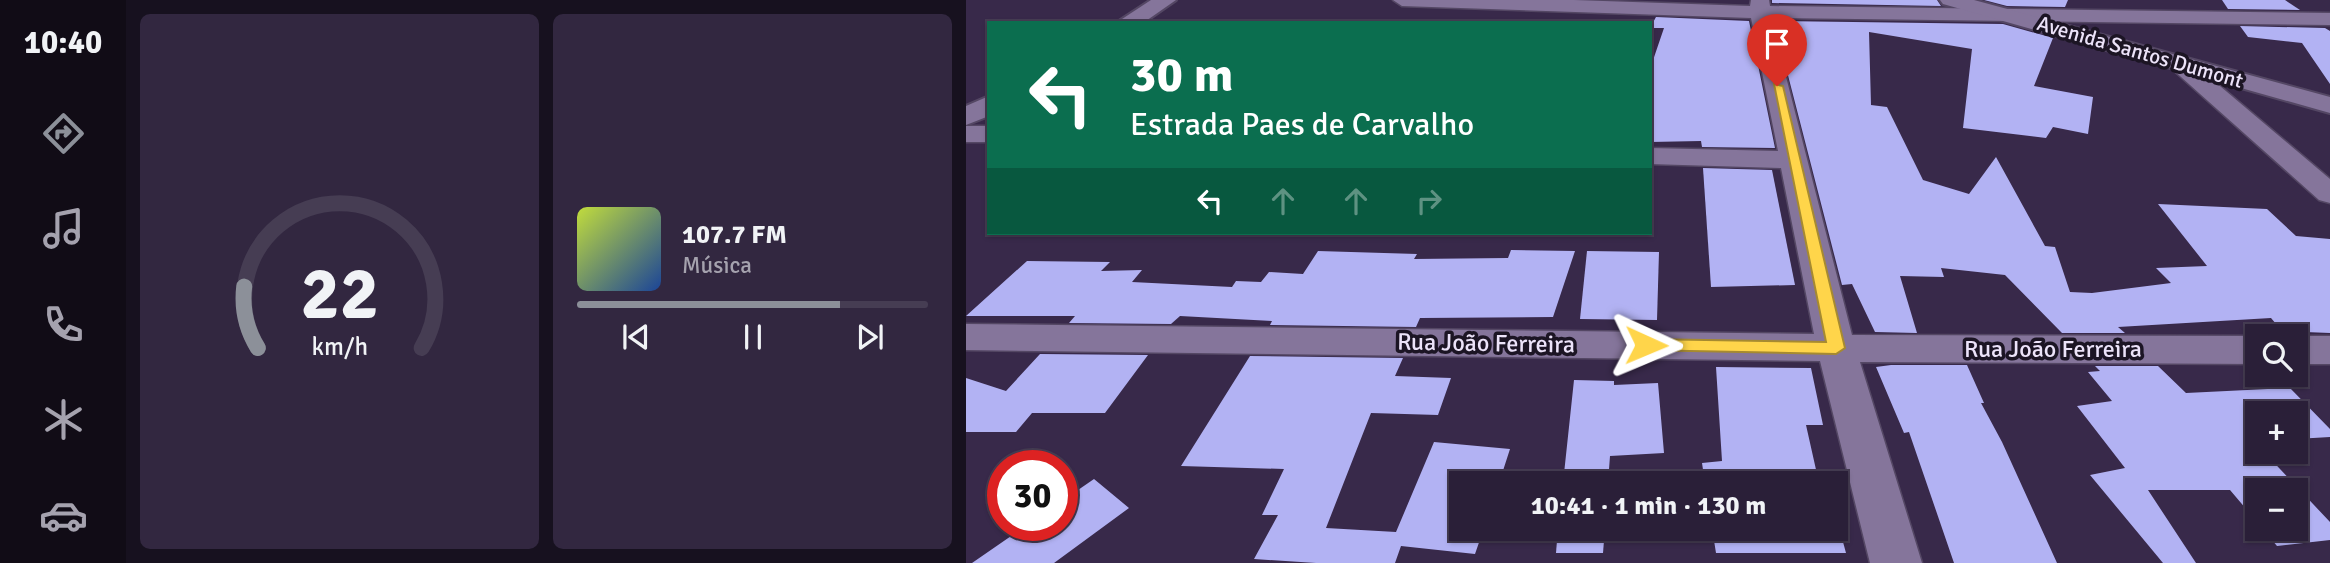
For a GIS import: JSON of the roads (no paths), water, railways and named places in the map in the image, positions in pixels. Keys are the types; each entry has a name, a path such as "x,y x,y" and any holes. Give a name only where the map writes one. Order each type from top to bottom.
{"street":[{"path":"1130,21 1166,0"},
{"path":"1402,0 1760,6 2009,15 2330,19"},
{"name":"Avenida Santos Dumont","path":"1950,0 2330,105"},
{"path":"1760,6 1836,348 1896,563"},
{"path":"2180,64 2330,194"},
{"path":"966,117 987,105"},
{"path":"966,134 987,134"},
{"path":"1652,156 1795,160"},
{"name":"Rua João Ferreira","path":"966,337 1836,348 2245,350"},
{"path":"2308,350 2330,350"}]}
